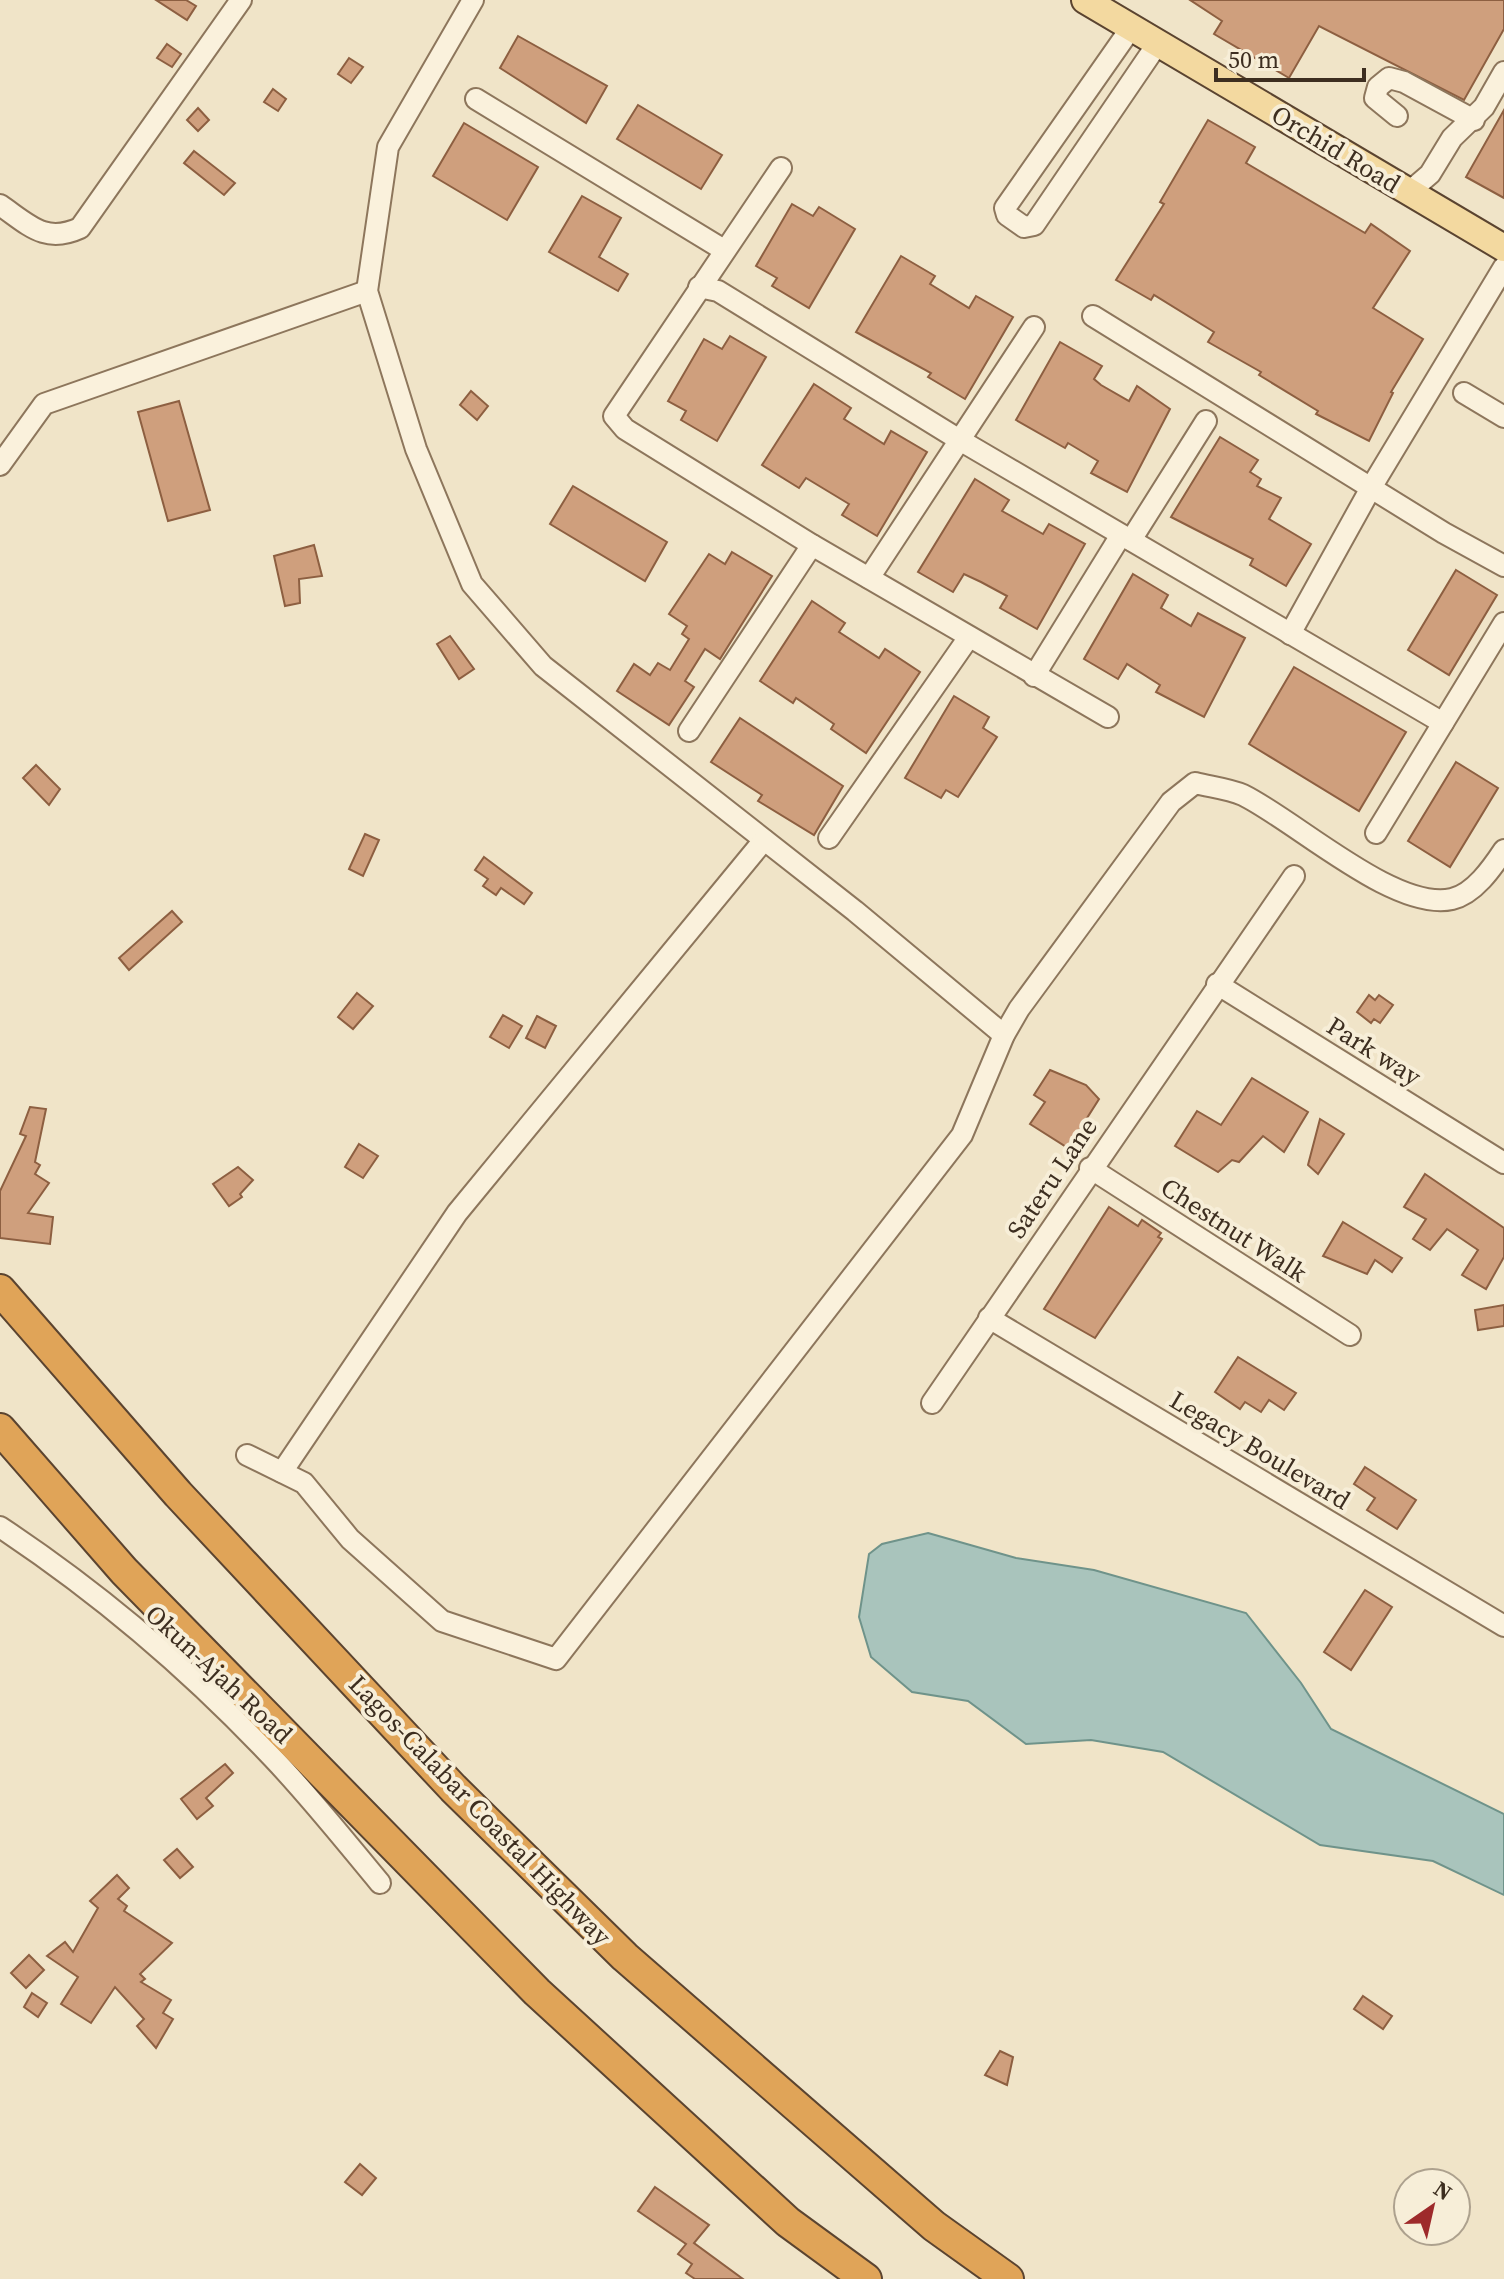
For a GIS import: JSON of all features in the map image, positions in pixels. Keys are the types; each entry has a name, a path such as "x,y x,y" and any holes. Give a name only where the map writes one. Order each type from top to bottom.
{"highway":[{"name":"Lagos-Calabar Coastal Highway","path":"0,1290 178,1494 453,1788 625,1957 934,2226 1008,2279"},
{"path":"0,1429 124,1571 537,1992 788,2222 866,2279"}],"main road":[{"name":"Orchid Road","path":"1085,0 1504,248"}],"street":[{"path":"0,205 40,232 63,236 80,228 241,0"},
{"path":"473,0 388,147 367,291 416,449 472,584 543,666 1004,1035"},
{"path":"1131,28 1005,208 1007,215 1024,227 1034,225 1041,216 1158,43"},
{"path":"1409,192 1430,174 1452,138 1474,120 1504,72"},
{"path":"1397,116 1375,98 1378,87 1389,78 1404,82 1474,120"},
{"path":"476,99 724,250"},
{"path":"781,168 614,416 625,429 812,545 1108,717"},
{"path":"1290,634 1372,486 1504,267"},
{"path":"699,287 718,291 958,439 1443,723"},
{"path":"0,465 44,404 367,291"},
{"path":"1093,316 1444,533 1504,566"},
{"path":"869,578 1034,327"},
{"path":"1464,393 1504,417"},
{"path":"1034,676 1206,421"},
{"path":"689,731 812,545"},
{"path":"1376,833 1504,623"},
{"path":"829,838 969,637"},
{"path":"247,1455 304,1483 350,1539 442,1621 556,1659 962,1135 1004,1035 1171,802 1195,783 1241,795 1394,889 1427,901 1455,899 1486,877 1504,850"},
{"path":"282,1472 457,1213 764,840"},
{"name":"Sateru Lane","path":"932,1403 1090,1168 1294,876"},
{"name":"Park way","path":"1217,984 1504,1163"},
{"name":"Chestnut Walk","path":"1090,1168 1350,1335"},
{"name":"Legacy Boulevard","path":"989,1318 1504,1626"},
{"name":"Okun-Ajah Road","path":"0,1527 130,1625 213,1699 274,1759 380,1883"}],"water":[{"path":"928,1533 1016,1558 1094,1570 1246,1613 1301,1683 1331,1729 1504,1814 1504,1895 1433,1861 1320,1845 1163,1752 1091,1740 1026,1744 968,1701 912,1692 871,1657 859,1617 869,1554 882,1544"}],"building":[{"path":"156,0 186,0 196,6 187,20"},
{"path":"1190,0 1504,0 1504,29 1464,100 1319,26 1289,78 1214,34 1222,21"},
{"path":"518,36 607,86 586,123 500,68"},
{"path":"167,44 181,54 172,67 157,58"},
{"path":"349,58 363,67 351,83 338,74"},
{"path":"273,89 286,99 278,111 264,102"},
{"path":"638,105 722,155 701,189 617,139"},
{"path":"198,108 209,120 198,131 187,120"},
{"path":"1504,110 1504,198 1466,177"},
{"path":"1208,120 1255,147 1246,163 1365,233 1371,224 1410,251 1373,308 1423,339 1391,392 1369,441 1316,414 1318,411 1259,375 1261,372 1208,342 1214,332 1154,295 1151,300 1116,280 1164,204 1160,202"},
{"path":"464,123 538,167 507,220 433,176"},
{"path":"194,151 235,183 224,195 184,163"},
{"path":"582,196 621,218 599,257 628,274 618,291 549,252"},
{"path":"792,204 813,216 819,207 855,229 809,308 772,286 777,278 756,266"},
{"path":"901,256 935,276 930,284 969,308 976,296 1013,317 965,399 928,377 931,373 856,332"},
{"path":"730,336 766,357 717,441 681,420 686,411 668,401 704,339 722,349"},
{"path":"1060,342 1102,366 1094,379 1101,385 1129,401 1137,386 1170,409 1127,492 1091,473 1098,461 1068,443 1065,448 1016,420"},
{"path":"814,384 851,408 844,419 884,444 891,431 927,452 877,536 842,515 849,504 806,478 799,488 762,465"},
{"path":"471,391 488,406 477,420 460,405"},
{"path":"179,401 210,510 168,521 138,412"},
{"path":"1220,437 1258,460 1250,472 1261,479 1257,486 1281,498 1269,519 1311,544 1286,586 1250,565 1253,559 1171,517"},
{"path":"975,479 1009,500 1002,511 1043,534 1049,524 1085,544 1037,629 1000,608 1007,596 981,582 964,574 953,592 918,572"},
{"path":"573,486 667,542 645,581 550,524"},
{"path":"314,545 322,576 299,579 300,603 285,606 274,556"},
{"path":"732,552 772,576 720,659 705,649 685,681 694,687 669,725 617,691 634,664 650,675 658,663 670,670 689,639 682,634 687,626 669,614 709,554 725,564"},
{"path":"1456,570 1497,595 1449,675 1408,650"},
{"path":"1133,574 1168,595 1161,608 1191,626 1198,613 1245,638 1204,717 1156,692 1160,685 1127,664 1118,679 1084,659"},
{"path":"812,601 845,623 839,632 879,658 885,649 920,672 866,753 831,729 834,724 796,698 793,703 760,681"},
{"path":"450,636 474,669 459,679 437,644"},
{"path":"1294,667 1406,732 1359,811 1249,744"},
{"path":"954,696 989,717 983,728 997,737 958,797 946,790 941,798 905,778"},
{"path":"740,718 843,786 814,835 758,801 762,795 711,762"},
{"path":"1456,762 1498,788 1450,867 1408,841"},
{"path":"36,765 60,789 49,805 23,778"},
{"path":"365,834 379,840 363,876 349,869"},
{"path":"484,857 532,893 524,904 501,888 496,895 483,886 488,879 475,870"},
{"path":"172,911 182,922 129,970 119,958"},
{"path":"357,993 373,1006 353,1029 338,1017"},
{"path":"1369,995 1375,1000 1379,995 1393,1005 1380,1023 1374,1019 1371,1023 1357,1012"},
{"path":"503,1015 522,1026 509,1048 490,1037"},
{"path":"537,1016 556,1026 545,1048 526,1038"},
{"path":"1050,1070 1086,1085 1099,1099 1068,1148 1030,1124 1045,1102 1034,1095"},
{"path":"1252,1078 1308,1112 1284,1152 1263,1136 1239,1162 1232,1160 1218,1172 1175,1146 1197,1111 1221,1125"},
{"path":"30,1107 46,1109 35,1162 40,1165 35,1174 49,1183 28,1213 53,1217 50,1244 0,1238 0,1191 26,1136 20,1134"},
{"path":"1320,1119 1344,1134 1318,1174 1308,1165"},
{"path":"359,1144 378,1156 363,1178 345,1167"},
{"path":"238,1167 253,1180 240,1194 242,1197 229,1206 213,1184"},
{"path":"1425,1174 1504,1228 1504,1257 1486,1289 1462,1275 1478,1250 1447,1229 1430,1250 1413,1239 1426,1219 1404,1207"},
{"path":"1109,1207 1138,1226 1142,1220 1161,1233 1158,1237 1162,1239 1095,1338 1044,1309"},
{"path":"1343,1222 1402,1258 1392,1272 1375,1260 1367,1274 1323,1256"},
{"path":"1504,1305 1504,1326 1478,1330 1475,1310"},
{"path":"1238,1357 1296,1393 1284,1410 1269,1400 1261,1412 1245,1402 1240,1409 1215,1392"},
{"path":"1365,1467 1416,1500 1397,1529 1367,1510 1375,1498 1354,1484"},
{"path":"1365,1590 1392,1607 1351,1670 1324,1652"},
{"path":"225,1764 233,1773 206,1798 213,1806 197,1819 181,1799"},
{"path":"177,1849 193,1867 180,1878 164,1860"},
{"path":"117,1875 129,1888 118,1899 127,1906 124,1911 172,1943 140,1974 145,1979 141,1982 171,2000 163,2013 173,2019 156,2048 137,2026 144,2019 115,1987 91,2023 61,2004 78,1977 47,1956 65,1942 73,1952 98,1908 90,1901"},
{"path":"29,1955 44,1970 26,1988 11,1973"},
{"path":"32,1993 47,2003 38,2017 24,2007"},
{"path":"1363,1996 1392,2016 1383,2029 1354,2009"},
{"path":"1000,2051 1013,2057 1007,2085 985,2075"},
{"path":"360,2164 376,2178 362,2195 345,2182"},
{"path":"655,2187 709,2225 694,2243 743,2279 695,2279 686,2273 692,2264 678,2254 686,2244 638,2211"}]}
